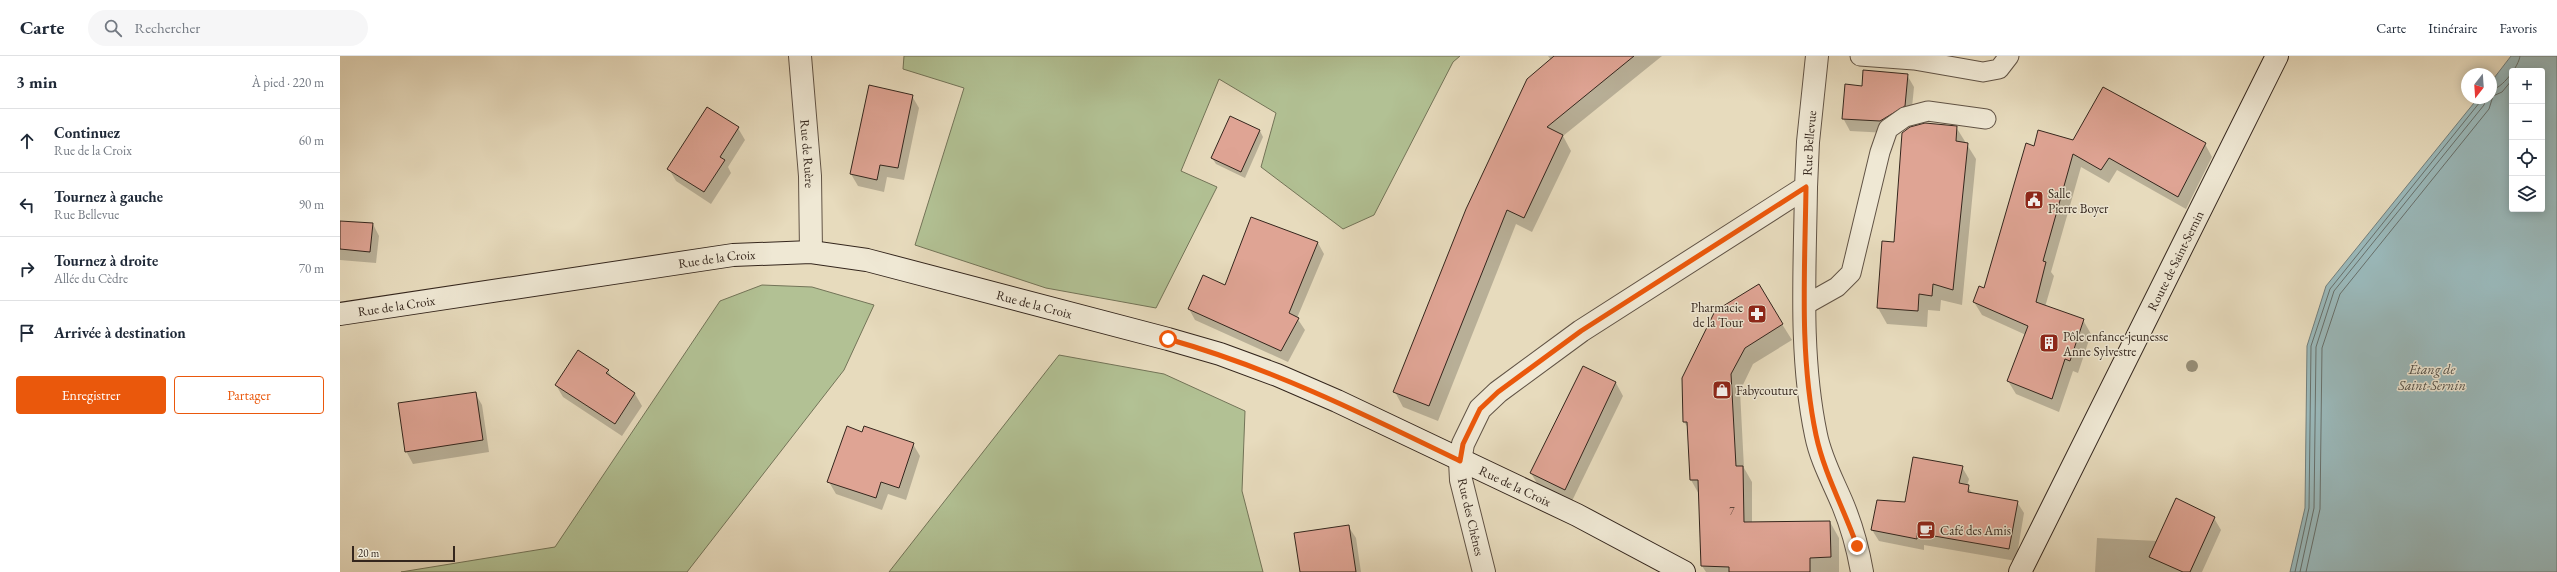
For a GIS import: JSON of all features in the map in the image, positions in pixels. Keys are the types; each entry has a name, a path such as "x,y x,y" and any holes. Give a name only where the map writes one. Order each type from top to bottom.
{"street":[{"name":"Rue de Ruère","path":"800,56 810,176 811,252"},
{"name":"Rue Bellevue","path":"1460,461 1463,444 1480,409 1498,392 1581,331 1806,187 1808,142 1817,56"},
{"name":"Route de Saint-Sernin","path":"2020,572 2277,56"},
{"path":"1806,187 1805,305 1809,392 1816,435 1824,466 1843,505 1857,546 1862,572"},
{"name":"Rue de la Croix","path":"340,314 664,264 733,255 811,252 867,260 1220,354 1337,401 1460,461 1584,518 1684,572"},
{"name":"Rue des Chênes","path":"1460,461 1461,480 1484,572"}],"lane":[{"path":"1860,56 1914,60 1983,72 1999,69 2009,56"},
{"path":"1805,305 1837,287 1851,273 1880,152 1888,129 1905,117 1928,111 1986,119"}],"green space":[{"path":"904,56 1460,56 1453,62 1374,215 1343,229 1261,167 1276,113 1219,79 1181,171 1217,187 1156,308 1046,288 915,245 964,88 903,69"},
{"path":"762,285 812,287 874,305 844,370 687,572 401,572 555,547 720,301"},
{"path":"1059,355 1164,374 1245,411 1242,491 1263,572 889,572"}],"water":[{"name":"Étang de Saint-Sernin","path":"2511,56 2557,56 2557,572 2290,572 2305,508 2307,346 2326,286 2473,104 2497,104 2497,74"}],"building":[{"path":"1554,56 1634,56 1547,127 1563,135 1524,218 1507,210 1429,406 1393,392 1466,209 1527,79"},
{"path":"1863,70 1908,74 1905,106 1880,121 1842,119 1845,84 1862,86"},
{"path":"869,85 913,95 898,168 880,165 877,180 850,174"},
{"path":"2103,87 2206,143 2178,197 2109,158 2101,170 2073,154 2043,261 2046,262 2036,302 2084,319 2070,361 2065,359 2052,399 2007,381 2028,326 1973,302 1979,286 1984,288 2026,143 2034,146 2038,130 2073,140"},
{"path":"707,107 739,127 720,157 725,160 704,192 667,169"},
{"path":"1230,116 1260,130 1241,172 1211,158"},
{"path":"1925,123 1957,126 1956,141 1968,143 1953,290 1933,284 1932,296 1919,294 1918,311 1877,308 1882,241 1894,242 1902,133 1910,127"},
{"path":"1251,217 1318,242 1289,313 1299,318 1281,351 1188,309 1203,275 1225,285"},
{"path":"340,221 373,223 370,252 340,249"},
{"path":"1759,284 1783,324 1745,348 1731,374 1736,466 1743,466 1744,522 1830,521 1831,557 1810,558 1810,572 1729,572 1729,567 1701,566 1698,480 1690,480 1687,422 1683,422 1682,378 1715,311"},
{"path":"578,350 609,370 606,373 635,393 615,424 555,385"},
{"path":"1583,366 1616,382 1565,490 1530,473"},
{"path":"476,392 483,440 405,452 398,403"},
{"path":"847,426 862,432 864,426 914,443 899,488 881,482 876,498 827,482"},
{"path":"1913,457 1963,466 1959,483 1969,485 1968,492 2018,501 2009,549 1917,533 1917,539 1871,530 1877,500 1905,502"},
{"path":"2176,498 2215,517 2190,572 2183,572 2149,557"},
{"path":"1349,525 1356,572 1300,572 1294,533"}],"place":[{"name":"Salle Pierre Boyer","path":"2034,200"},
{"name":"Pharmacie de la Tour","path":"1757,314"},
{"name":"Pôle enfance-jeunesse Anne Sylvestre","path":"2049,343"},
{"name":"Fabycouture","path":"1722,390"},
{"name":"Café des Amis","path":"1926,530"}],"route":[{"path":"1168,339 1220,354 1277,375 1337,401 1460,461 1463,444 1480,409 1498,392 1581,331 1806,187 1805,305 1809,392 1816,435 1824,466 1843,505 1857,546"}]}
